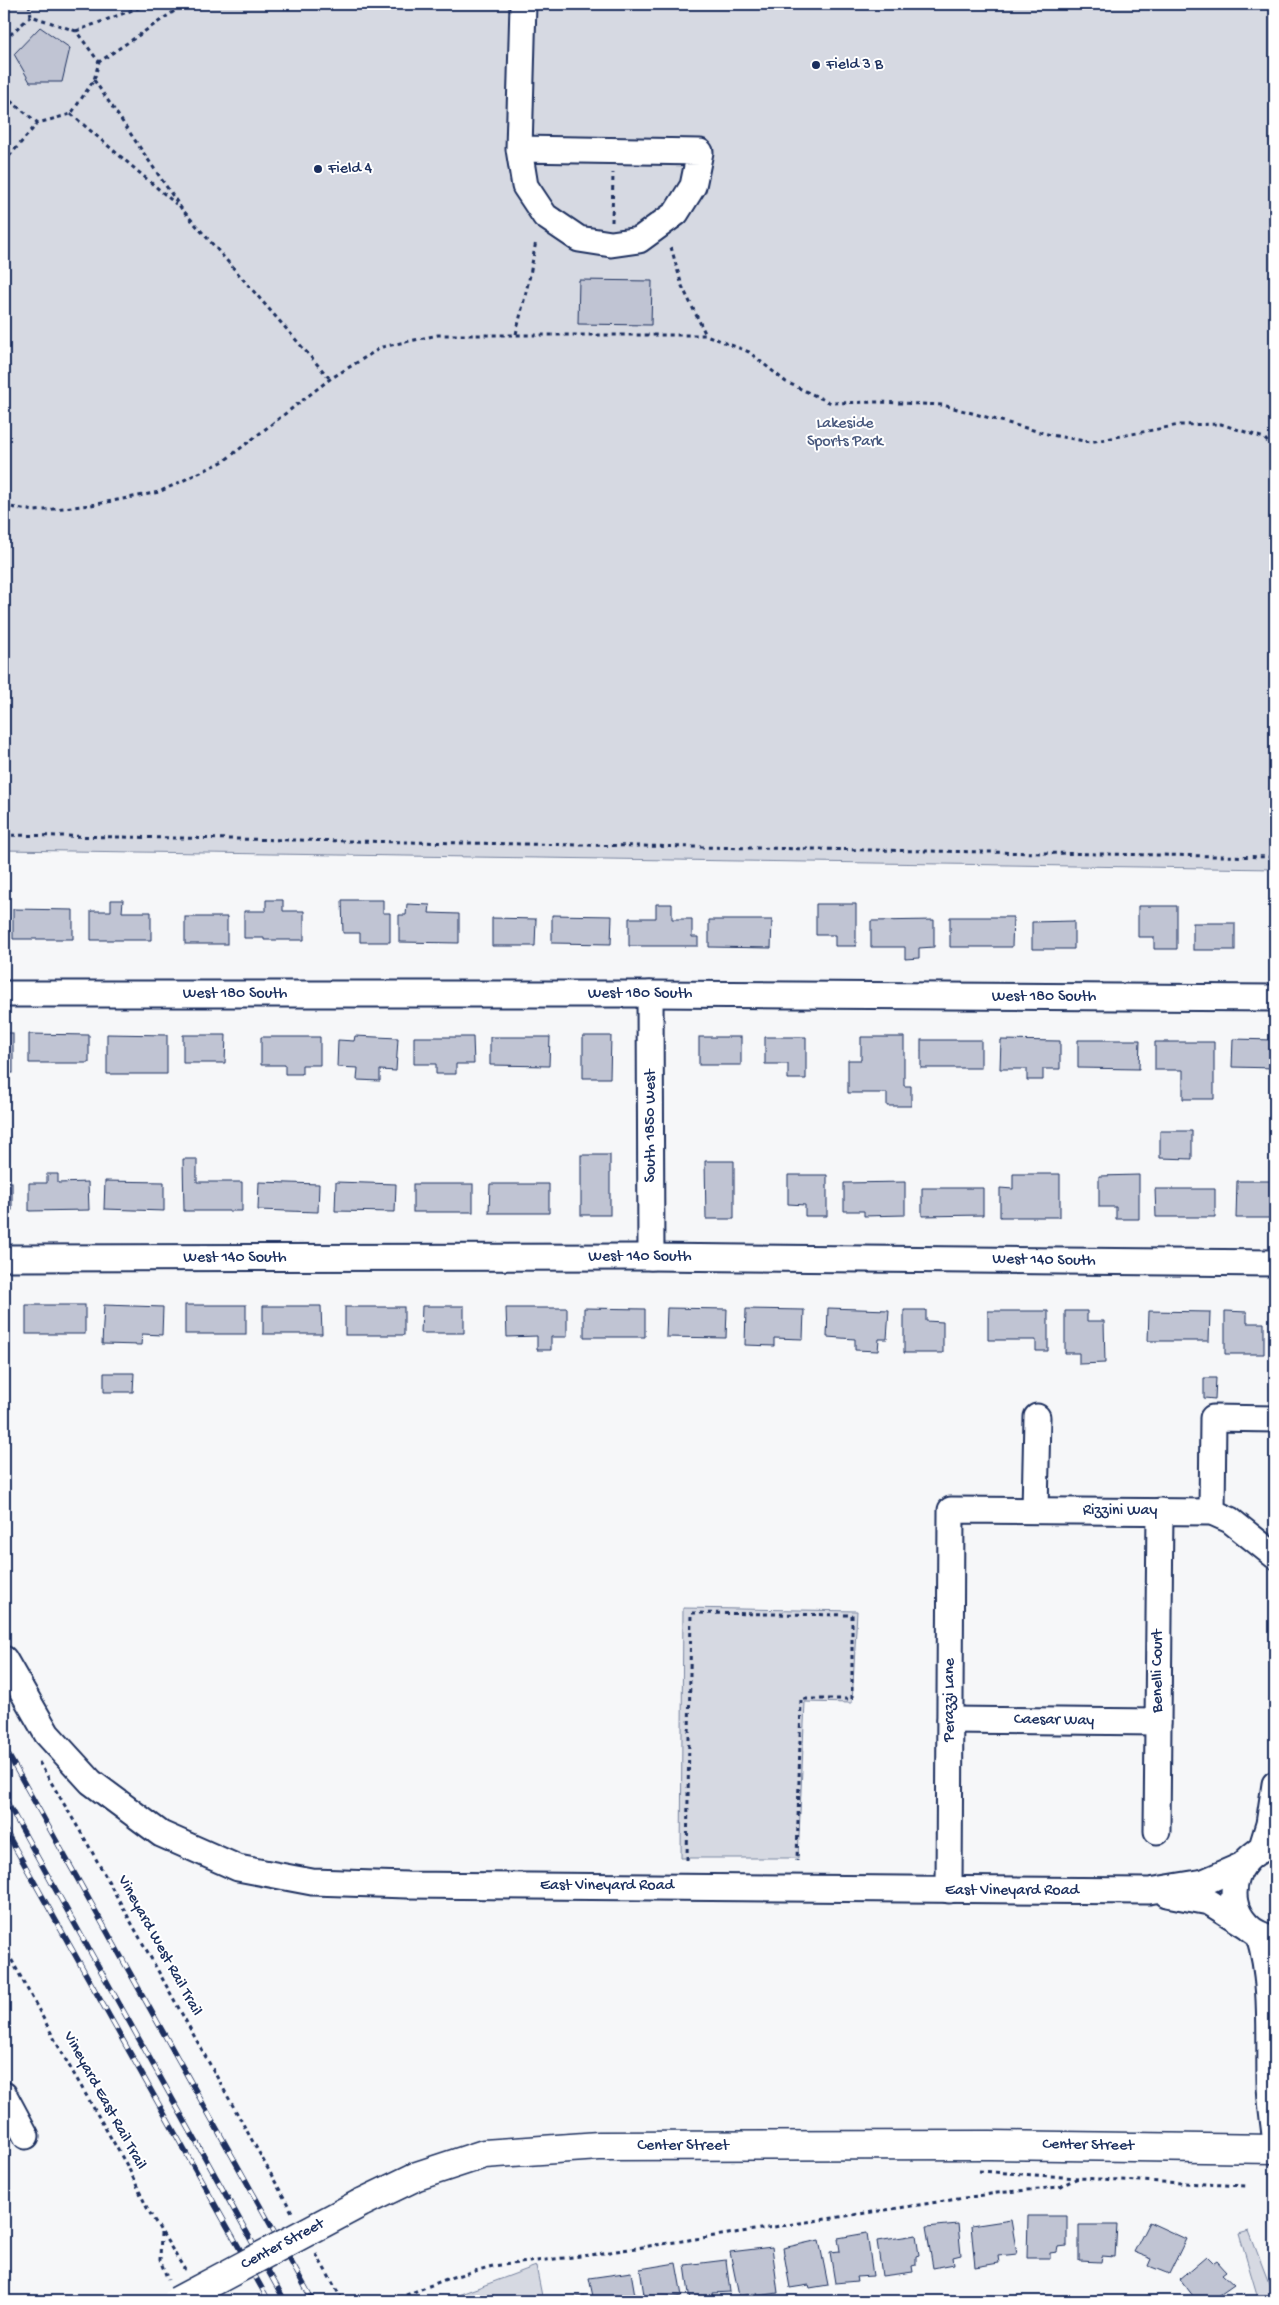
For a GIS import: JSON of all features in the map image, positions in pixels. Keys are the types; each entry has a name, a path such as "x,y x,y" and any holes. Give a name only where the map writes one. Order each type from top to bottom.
{"main road":[{"name":"Center Street","path":"174,2294 417,2176 484,2154 599,2146 990,2145 1275,2149"}],"street":[{"path":"519,149 700,152 692,186 676,213 639,240 611,244 579,239 545,216 525,186 519,149 523,4"},
{"name":"West 180 South","path":"4,994 650,994 1275,998"},
{"name":"South 1850 West","path":"650,994 651,1257"},
{"name":"West 140 South","path":"4,1258 651,1257 1275,1263"},
{"path":"1035,1510 1037,1417"},
{"path":"1212,1512 1213,1418 1275,1419"},
{"name":"Rizzini Way","path":"951,1510 1212,1512 1230,1520 1275,1556"},
{"name":"Perazzi Lane","path":"949,1890 951,1510"},
{"name":"Benelli Court","path":"1157,1830 1160,1511"},
{"name":"East Vineyard Road","path":"4,1659 48,1734 91,1782 161,1834 238,1868 312,1882 407,1886 1149,1891 1204,1882 1260,1854"},
{"name":"Caesar Way","path":"950,1720 1158,1722"},
{"path":"1275,1784 1272,1793 1270,1824 1260,1854 1235,1879 1234,1895 1237,1911 1260,1933 1265,1956 1270,2009 1270,2082 1275,2135"},
{"name":"East Vineyard Road","path":"1149,1891 1209,1902 1260,1933"},
{"path":"4,2095 26,2136"}],"path":[{"path":"29,4 31,16"},
{"path":"76,31 149,4"},
{"path":"4,162 38,123 72,114 94,80 99,62 185,4"},
{"path":"31,16 76,31 99,62"},
{"path":"4,40 31,16"},
{"path":"94,80 181,208 330,379"},
{"path":"4,96 38,123"},
{"path":"72,114 181,208"},
{"path":"611,244 613,150"},
{"path":"516,334 536,240"},
{"path":"671,247 682,286 706,335"},
{"path":"4,506 35,511 90,505 160,492 224,461 330,379 382,348 438,335 706,335 749,352 786,382 831,404 879,402 944,406 1051,434 1090,442 1180,425 1221,424 1264,438 1275,450"},
{"path":"4,834 1275,857"},
{"path":"687,1860 691,1613 852,1615 852,1699 801,1699 797,1860"},
{"name":"Vineyard West Rail Trail","path":"36,1756 86,1841 286,2203"},
{"name":"Vineyard East Rail Trail","path":"4,1946 67,2062 129,2169 161,2232 183,2268"},
{"path":"970,2170 1078,2178 1246,2186"},
{"path":"391,2301 449,2278 493,2266 590,2255 997,2193 1059,2187 1078,2178"},
{"path":"161,2232 160,2260 174,2294"},
{"path":"318,2258 343,2301"}],"green space":[{"name":"Lakeside Sports Park","path":"4,4 1275,4 1275,869 4,850"},
{"path":"683,1608 857,1611 852,1703 805,1702 798,1858 681,1858"},
{"path":"1249,2231 1275,2301 1259,2301 1239,2234"},
{"path":"536,2266 543,2301 442,2301"}],"building":[{"path":"40,27 70,48 62,82 30,82 14,54"},
{"path":"579,280 652,281 651,325 578,324"},
{"path":"111,900 123,900 122,912 151,912 151,940 91,940 91,911 111,911"},
{"path":"266,900 283,900 283,911 304,911 304,940 244,938 244,911 266,911"},
{"path":"342,900 383,900 383,913 390,913 390,942 360,942 360,933 343,933"},
{"path":"407,904 430,905 429,913 459,914 459,943 399,942 399,915 406,915"},
{"path":"656,904 672,904 672,919 692,919 692,937 698,937 698,946 629,946 629,918 656,918"},
{"path":"816,904 856,904 856,946 835,946 835,935 816,935"},
{"path":"1138,906 1177,906 1177,949 1154,949 1154,937 1138,937"},
{"path":"13,909 73,910 73,939 13,939"},
{"path":"552,915 612,916 611,944 552,943"},
{"path":"185,917 227,917 227,944 185,944"},
{"path":"950,917 1013,917 1012,947 950,947"},
{"path":"492,918 536,919 535,946 492,946"},
{"path":"709,920 772,920 771,948 709,947"},
{"path":"934,920 934,947 919,948 919,958 905,959 905,947 871,947 871,921"},
{"path":"1074,921 1074,949 1032,949 1032,922"},
{"path":"1193,923 1235,923 1235,950 1193,950"},
{"path":"4,1033 13,1033 13,1073 4,1073"},
{"path":"29,1034 89,1035 89,1063 29,1063"},
{"path":"107,1034 167,1035 167,1074 107,1074"},
{"path":"183,1035 226,1035 225,1063 183,1063"},
{"path":"355,1036 398,1038 396,1071 380,1070 380,1081 357,1080 358,1068 337,1067 338,1040 354,1041"},
{"path":"583,1036 611,1036 610,1078 583,1078"},
{"path":"261,1037 320,1037 320,1065 302,1065 302,1074 285,1074 285,1065 261,1065"},
{"path":"414,1037 473,1037 474,1064 456,1064 456,1074 436,1074 436,1064 414,1064"},
{"path":"490,1037 550,1037 549,1066 490,1065"},
{"path":"699,1037 741,1037 741,1065 699,1065"},
{"path":"765,1037 806,1037 806,1079 788,1079 788,1064 765,1064"},
{"path":"861,1037 904,1037 904,1086 911,1086 911,1106 887,1106 887,1093 848,1093 848,1060 861,1060"},
{"path":"1233,1039 1275,1040 1275,1068 1232,1067"},
{"path":"921,1040 981,1040 981,1068 921,1068"},
{"path":"1001,1040 1060,1041 1060,1069 1043,1069 1043,1080 1027,1080 1027,1069 1000,1069"},
{"path":"1078,1040 1140,1040 1139,1069 1078,1068"},
{"path":"1155,1042 1214,1042 1214,1099 1183,1099 1183,1070 1155,1070"},
{"path":"1160,1131 1192,1131 1192,1159 1160,1158"},
{"path":"581,1155 610,1155 610,1215 581,1215"},
{"path":"183,1159 197,1159 197,1182 242,1182 242,1211 184,1211"},
{"path":"705,1161 734,1161 734,1219 706,1219"},
{"path":"47,1174 58,1174 58,1183 88,1182 89,1210 29,1211 29,1183 47,1183"},
{"path":"1013,1174 1060,1174 1060,1217 1000,1217 1000,1188 1013,1189"},
{"path":"788,1175 827,1175 827,1216 805,1216 805,1205 788,1204"},
{"path":"1139,1175 1139,1219 1116,1219 1116,1207 1099,1207 1099,1176"},
{"path":"105,1181 164,1182 164,1211 104,1209"},
{"path":"1237,1181 1275,1181 1275,1218 1236,1218"},
{"path":"4,1182 12,1182 12,1210 4,1210"},
{"path":"259,1182 319,1184 318,1212 258,1210"},
{"path":"336,1182 396,1184 395,1212 335,1211"},
{"path":"905,1182 905,1215 864,1216 864,1211 844,1211 844,1183"},
{"path":"413,1184 473,1184 473,1212 413,1212"},
{"path":"490,1184 549,1184 549,1213 489,1213"},
{"path":"922,1188 983,1188 983,1215 922,1216"},
{"path":"1155,1189 1215,1189 1215,1217 1156,1217"},
{"path":"26,1305 85,1305 85,1334 26,1334"},
{"path":"104,1305 163,1307 162,1335 142,1334 141,1345 102,1344"},
{"path":"185,1305 246,1305 246,1334 185,1334"},
{"path":"263,1306 321,1306 322,1334 263,1334"},
{"path":"422,1306 464,1306 464,1333 421,1333"},
{"path":"345,1307 404,1307 404,1335 345,1335"},
{"path":"506,1308 567,1308 567,1337 551,1337 551,1350 537,1350 537,1336 507,1337"},
{"path":"584,1308 645,1309 645,1337 584,1337"},
{"path":"667,1308 727,1309 726,1338 666,1337"},
{"path":"828,1308 889,1310 887,1339 879,1339 878,1351 855,1350 855,1339 827,1337"},
{"path":"746,1309 804,1310 803,1339 774,1338 774,1346 745,1345"},
{"path":"904,1310 926,1310 926,1321 943,1322 943,1353 904,1353"},
{"path":"988,1311 1048,1311 1048,1351 1036,1351 1036,1340 988,1340"},
{"path":"1065,1311 1087,1311 1087,1321 1104,1321 1105,1363 1079,1364 1079,1353 1065,1353"},
{"path":"1149,1311 1210,1312 1209,1341 1148,1341"},
{"path":"1225,1311 1247,1312 1247,1323 1264,1323 1264,1354 1225,1354"},
{"path":"104,1373 134,1373 133,1392 104,1392"},
{"path":"1204,1378 1216,1378 1215,1399 1204,1398"},
{"path":"1028,2216 1067,2216 1067,2246 1058,2247 1057,2252 1050,2253 1050,2258 1027,2258"},
{"path":"1011,2220 1017,2254 998,2256 999,2263 975,2267 971,2226"},
{"path":"1149,2222 1186,2239 1169,2274 1149,2266 1152,2259 1134,2252"},
{"path":"958,2224 961,2255 953,2257 954,2264 933,2268 926,2227"},
{"path":"1079,2225 1117,2225 1115,2257 1102,2256 1101,2262 1079,2261"},
{"path":"867,2233 873,2276 856,2277 857,2281 835,2283 830,2252 840,2251 838,2238"},
{"path":"916,2235 919,2255 916,2256 916,2265 912,2266 913,2272 882,2276 877,2241"},
{"path":"819,2240 828,2285 810,2288 809,2285 790,2288 783,2248"},
{"path":"772,2247 778,2293 758,2296 757,2293 739,2296 730,2252"},
{"path":"1207,2256 1214,2263 1217,2261 1226,2271 1222,2274 1234,2285 1211,2301 1197,2301 1180,2279"},
{"path":"726,2260 730,2292 712,2293 714,2301 690,2301 685,2265"},
{"path":"676,2263 682,2296 667,2298 668,2301 645,2301 640,2269"},
{"path":"631,2272 636,2301 594,2301 589,2278"},
{"path":"585,2296 586,2301 547,2301"}],"railway":[{"path":"4,1747 313,2301"},
{"path":"4,1797 285,2301"},
{"path":"4,1828 269,2301"}],"place":[{"name":"Field 3 B","path":"816,65"},
{"name":"Field 4","path":"318,169"}]}
